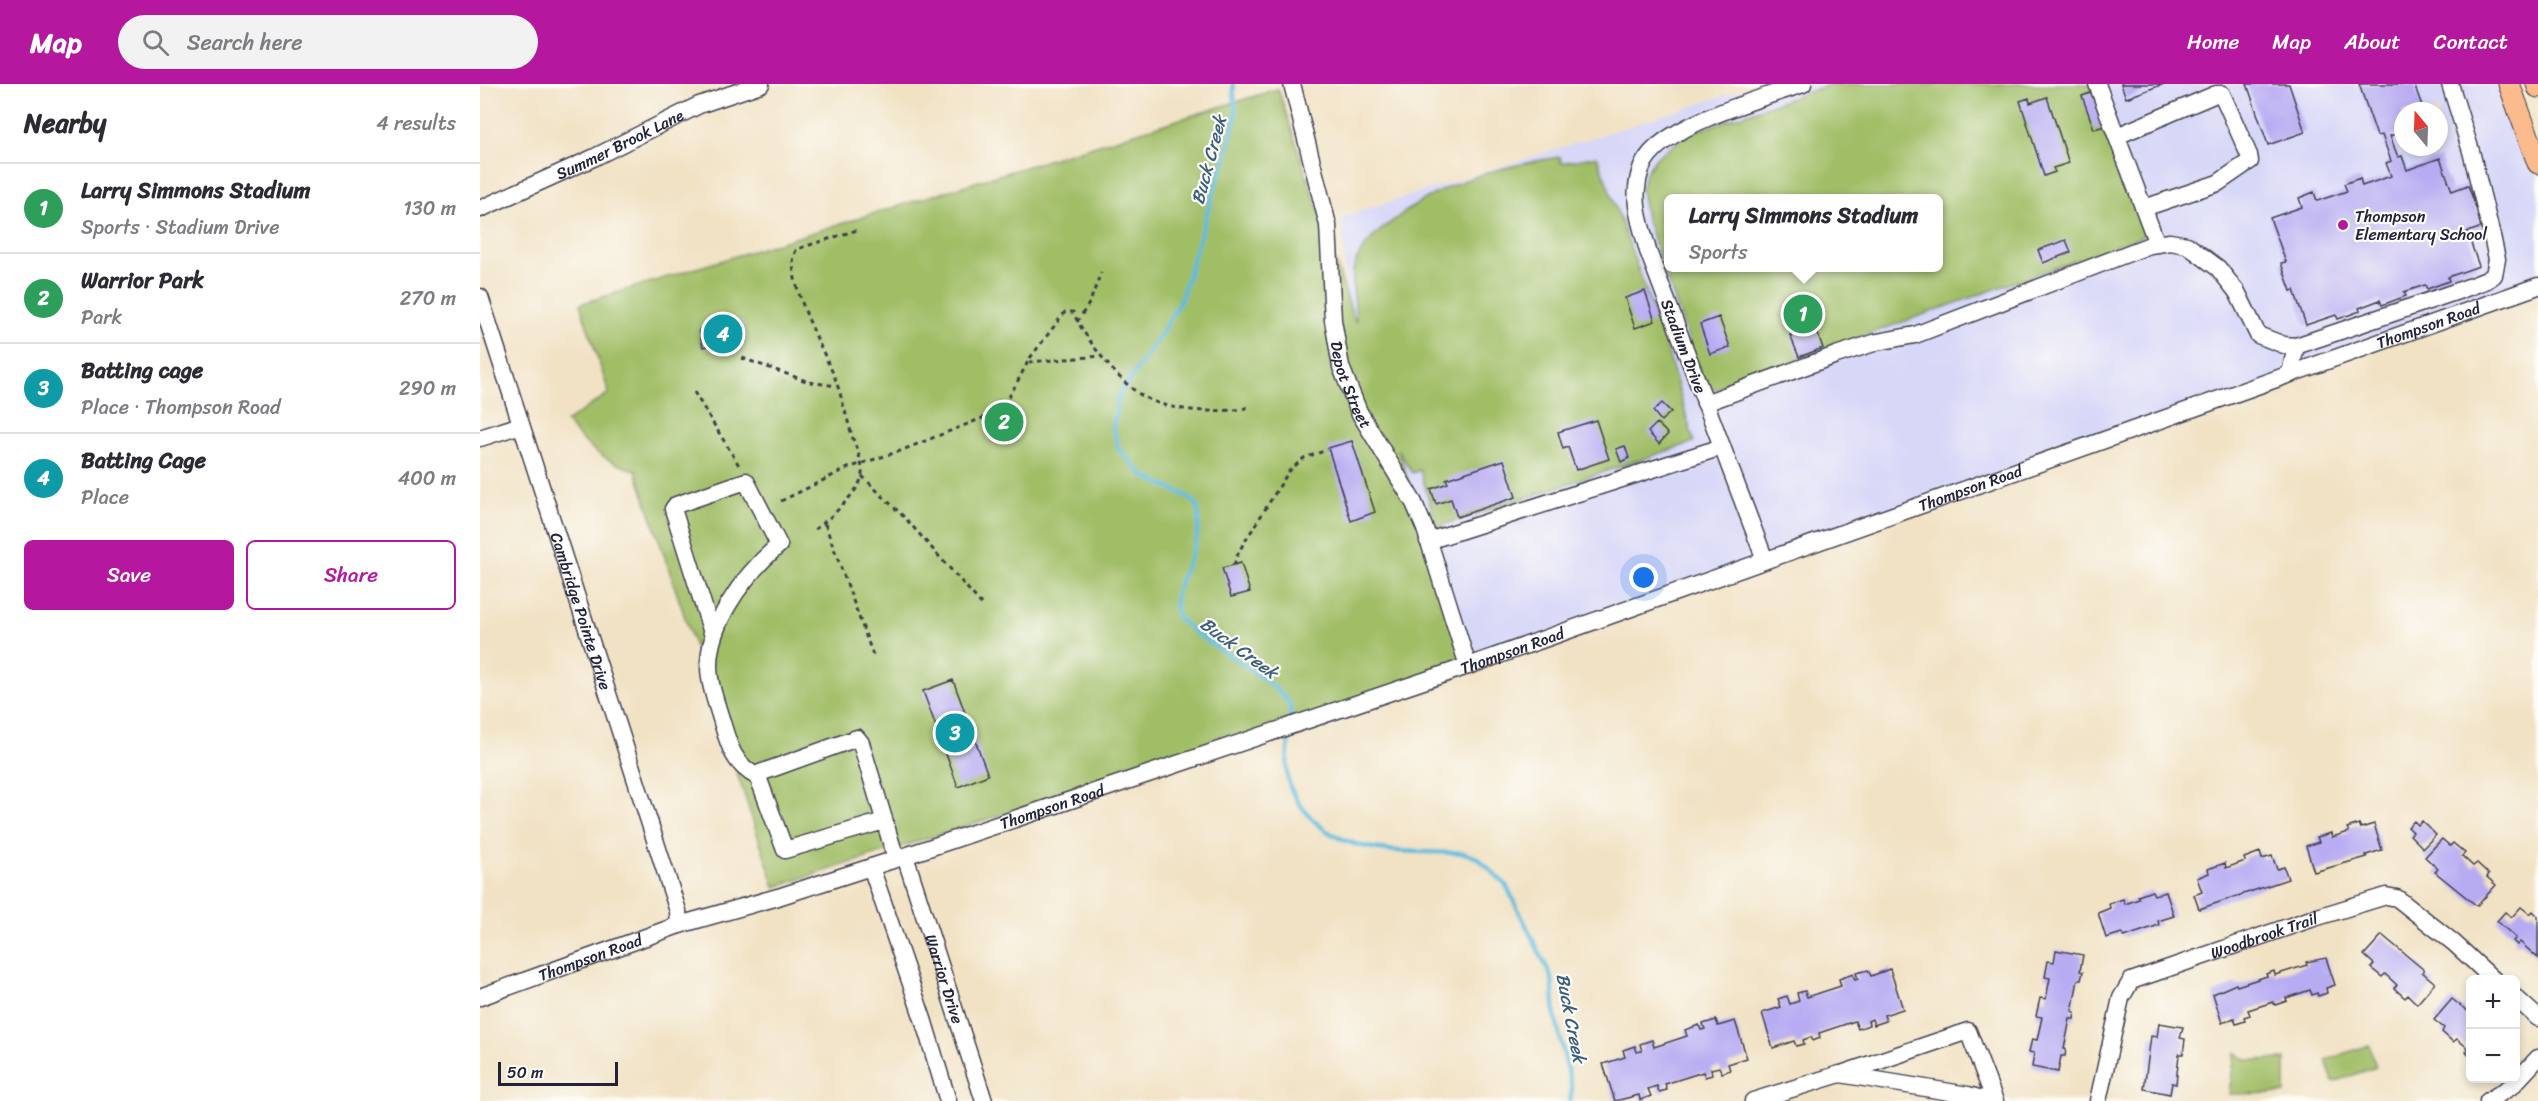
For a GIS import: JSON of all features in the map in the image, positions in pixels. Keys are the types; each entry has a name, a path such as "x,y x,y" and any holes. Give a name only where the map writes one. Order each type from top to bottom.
{"main road":[{"path":"2509,84 2538,163"}],"street":[{"name":"Summer Brook Lane","path":"480,209 594,158 699,105 761,84"},
{"name":"Depot Street","path":"1292,84 1328,225 1333,320 1341,367 1368,428 1414,503 1468,666"},
{"name":"Stadium Drive","path":"1765,560 1645,240 1637,208 1636,190 1650,154 1683,131 1736,108 1803,84"},
{"path":"2097,84 2157,244"},
{"path":"1706,403 1836,355 1876,342 1915,334 2117,256 2157,244 2170,242 2187,245 2218,268 2237,292 2258,334 2284,345 2296,346 2487,280 2497,269 2492,236 2471,151 2450,84"},
{"path":"2118,136 2216,94 2220,89 2250,161 2218,183 2144,208"},
{"name":"Thompson Road","path":"480,997 679,925 778,897 871,867 1214,750 1365,702 2538,286"},
{"name":"Cambridge Pointe Drive","path":"480,297 678,911 679,925"},
{"path":"2290,374 2296,346"},
{"path":"480,438 520,425"},
{"path":"1428,541 1722,447"},
{"path":"713,636 674,509 676,505 746,481 779,545 742,584 731,600 713,636 709,661 710,678 728,745 746,771 758,777 785,850 884,821"},
{"name":"Warrior Drive","path":"758,777 760,773 856,738 861,743 884,821 900,857 984,1101"},
{"name":"Warrior Drive","path":"871,867 948,1101"},
{"name":"Woodbrook Trail","path":"2098,1101 2121,998 2131,981 2311,919 2386,896 2397,898 2445,936 2488,975"},
{"path":"2520,1002 2538,1018"},
{"path":"1753,1101 1968,1031 1995,1101"},
{"path":"2488,1101 2512,1086 2538,1058"},
{"path":"1840,1074 1968,1095 1989,1101"}],"path":[{"path":"815,529 825,524 854,490 861,480 861,464 837,386 806,310 794,270 793,255 797,249 857,230"},
{"path":"1077,322 1090,302 1101,272"},
{"path":"781,501 848,468 990,415 1007,401 1029,362 1065,312 1073,312 1077,322 1101,356 1134,389 1149,399 1183,410 1220,411 1249,407"},
{"path":"1029,362 1101,356"},
{"path":"742,358 809,382 837,386"},
{"path":"694,392 743,472"},
{"path":"1234,565 1241,548 1289,471 1304,458 1327,450"},
{"path":"861,474 906,519 984,607"},
{"path":"825,524 874,658"}],"shaded area":[{"path":"1761,84 2509,84 2538,163 2538,286 1468,666 1349,337 1342,217"}],"green space":[{"path":"1831,84 2093,84 2146,235 1707,392 1665,272 1943,272 1943,194 1664,194 1664,269 1646,218 1641,190 1645,174 1656,158 1694,132"},
{"path":"1278,89 1356,324 1353,270 1358,257 1376,234 1412,207 1452,186 1494,171 1560,157 1562,163 1597,156 1665,343 1694,442 1437,527 1420,470 1412,473 1398,449 1468,666 775,887 636,471 605,458 582,440 566,422 609,393 580,304"},
{"path":"2369,1045 2376,1067 2333,1082 2326,1060"},
{"path":"2235,1053 2247,1060 2285,1059 2285,1093 2229,1094"}],"building":[{"path":"2121,84 2164,84 2126,98"},
{"path":"2247,84 2289,84 2305,132 2268,145"},
{"path":"2359,84 2414,84 2421,102 2394,102 2394,134 2390,136 2394,146 2394,156 2402,156 2407,170 2440,158 2452,191 2468,185 2483,227 2467,232 2479,266 2448,277 2449,281 2427,289 2425,285 2404,292 2406,296 2382,305 2380,300 2338,319 2336,315 2306,325 2294,290 2291,291 2281,263 2286,262 2270,218 2302,207 2299,198 2314,192 2317,201 2347,191 2344,184 2360,178 2362,186 2391,176 2386,163 2391,161 2382,135 2377,136"},
{"path":"2093,92 2105,126 2094,129 2082,96"},
{"path":"2047,97 2069,163 2053,168 2055,172 2044,176 2020,101 2029,98 2030,103"},
{"path":"2066,240 2071,252 2043,263 2038,250"},
{"path":"1645,291 1655,321 1635,328 1625,298"},
{"path":"1719,317 1730,347 1710,354 1700,324"},
{"path":"742,321 746,338 703,347 699,330"},
{"path":"1815,326 1823,348 1799,357 1790,335"},
{"path":"1662,403 1671,412 1661,421 1653,411"},
{"path":"1596,420 1609,459 1576,470 1568,447 1563,449 1558,432"},
{"path":"1657,423 1668,434 1659,444 1648,432"},
{"path":"1352,441 1375,512 1351,521 1328,448"},
{"path":"1625,446 1629,458 1621,462 1616,449"},
{"path":"1504,460 1516,497 1457,517 1451,499 1436,504 1431,489 1448,483 1446,479"},
{"path":"1241,563 1250,592 1231,597 1222,568"},
{"path":"953,680 988,775 958,787 923,691"},
{"path":"2414,821 2418,825 2422,821 2436,835 2423,848 2410,835 2413,832 2408,827"},
{"path":"2359,824 2361,828 2374,824 2382,850 2366,855 2367,857 2314,872 2306,846 2319,842 2317,837 2331,833 2332,837 2349,832 2347,828"},
{"path":"2442,839 2450,846 2453,843 2465,853 2462,856 2473,866 2477,863 2489,874 2487,877 2496,885 2477,906 2435,872 2438,869 2425,857"},
{"path":"2260,852 2262,859 2272,856 2277,869 2284,867 2288,879 2199,909 2194,895 2202,892 2197,878 2209,873 2208,869 2225,863 2226,868"},
{"path":"2152,891 2154,895 2166,892 2174,916 2158,921 2159,925 2124,937 2122,933 2106,938 2098,913 2110,908 2109,904 2123,899 2125,904"},
{"path":"2521,907 2530,914 2533,911 2538,916 2538,958 2520,942 2517,945 2513,941 2516,938 2497,921 2505,912 2512,917"},
{"path":"2382,935 2424,970 2422,972 2435,983 2417,1004 2408,995 2405,998 2394,988 2397,985 2385,974 2382,977 2371,968 2374,964 2364,955"},
{"path":"2056,950 2083,955 2080,971 2083,972 2081,980 2078,980 2072,1011 2075,1012 2074,1019 2070,1019 2064,1049 2066,1049 2065,1056 2061,1056 2058,1072 2032,1067 2034,1053 2029,1052 2032,1039 2037,1040 2042,1017 2036,1016 2040,998 2046,999 2050,978 2045,977 2048,961 2054,962"},
{"path":"2326,958 2335,985 2326,988 2327,993 2312,995 2310,990 2286,998 2287,1001 2275,1005 2273,1002 2248,1010 2250,1015 2244,1017 2245,1021 2236,1024 2234,1018 2222,1023 2213,994 2236,984 2237,986 2267,976 2266,974 2274,971 2275,975 2307,965 2306,962"},
{"path":"1890,969 1903,1009 1884,1015 1886,1021 1874,1025 1872,1019 1868,1021 1869,1025 1858,1029 1855,1021 1819,1033 1820,1038 1813,1041 1811,1037 1803,1040 1804,1044 1796,1046 1794,1041 1773,1048 1762,1013 1781,1007 1778,999 1787,996 1790,1004 1799,1001 1797,993 1805,991 1807,997 1841,986 1839,979 1853,974 1855,980 1858,979 1856,973 1868,970 1871,976"},
{"path":"2452,999 2466,1010 2466,1046 2457,1039 2453,1042 2442,1032 2444,1028 2434,1020"},
{"path":"1716,1020 1718,1026 1735,1021 1747,1058 1728,1064 1730,1070 1722,1073 1719,1067 1711,1069 1712,1075 1705,1077 1703,1072 1665,1084 1667,1090 1659,1092 1657,1086 1648,1089 1651,1096 1640,1100 1639,1095 1615,1101 1603,1064 1625,1057 1623,1050 1635,1046 1637,1052 1642,1051 1640,1044 1652,1040 1654,1047 1687,1036 1685,1030 1699,1025 1701,1030 1705,1029 1703,1024"},
{"path":"2159,1023 2183,1027 2180,1038 2185,1039 2183,1054 2179,1054 2176,1084 2172,1083 2170,1094 2144,1089 2151,1036 2157,1037"}],"waterway":[{"name":"Buck Creek","path":"1233,84 1236,113 1227,154 1181,299 1161,335 1119,395 1113,426 1119,450 1144,476 1185,495 1197,505 1198,529 1193,550 1176,593 1177,617 1204,639 1264,679 1290,704 1290,721"},
{"name":"Buck Creek","path":"1290,730 1287,768 1289,784 1300,805 1321,827 1339,838 1379,849 1464,853 1478,858 1506,885 1552,978 1555,1016 1572,1089 1570,1101"}],"place":[{"name":"Thompson Elementary School","path":"2343,225"},
{"name":"Larry Simmons Stadium","path":"1803,314"},
{"name":"Batting Cage","path":"723,334"},
{"name":"Warrior Park","path":"1004,422"},
{"name":"Batting cage","path":"955,733"}]}
